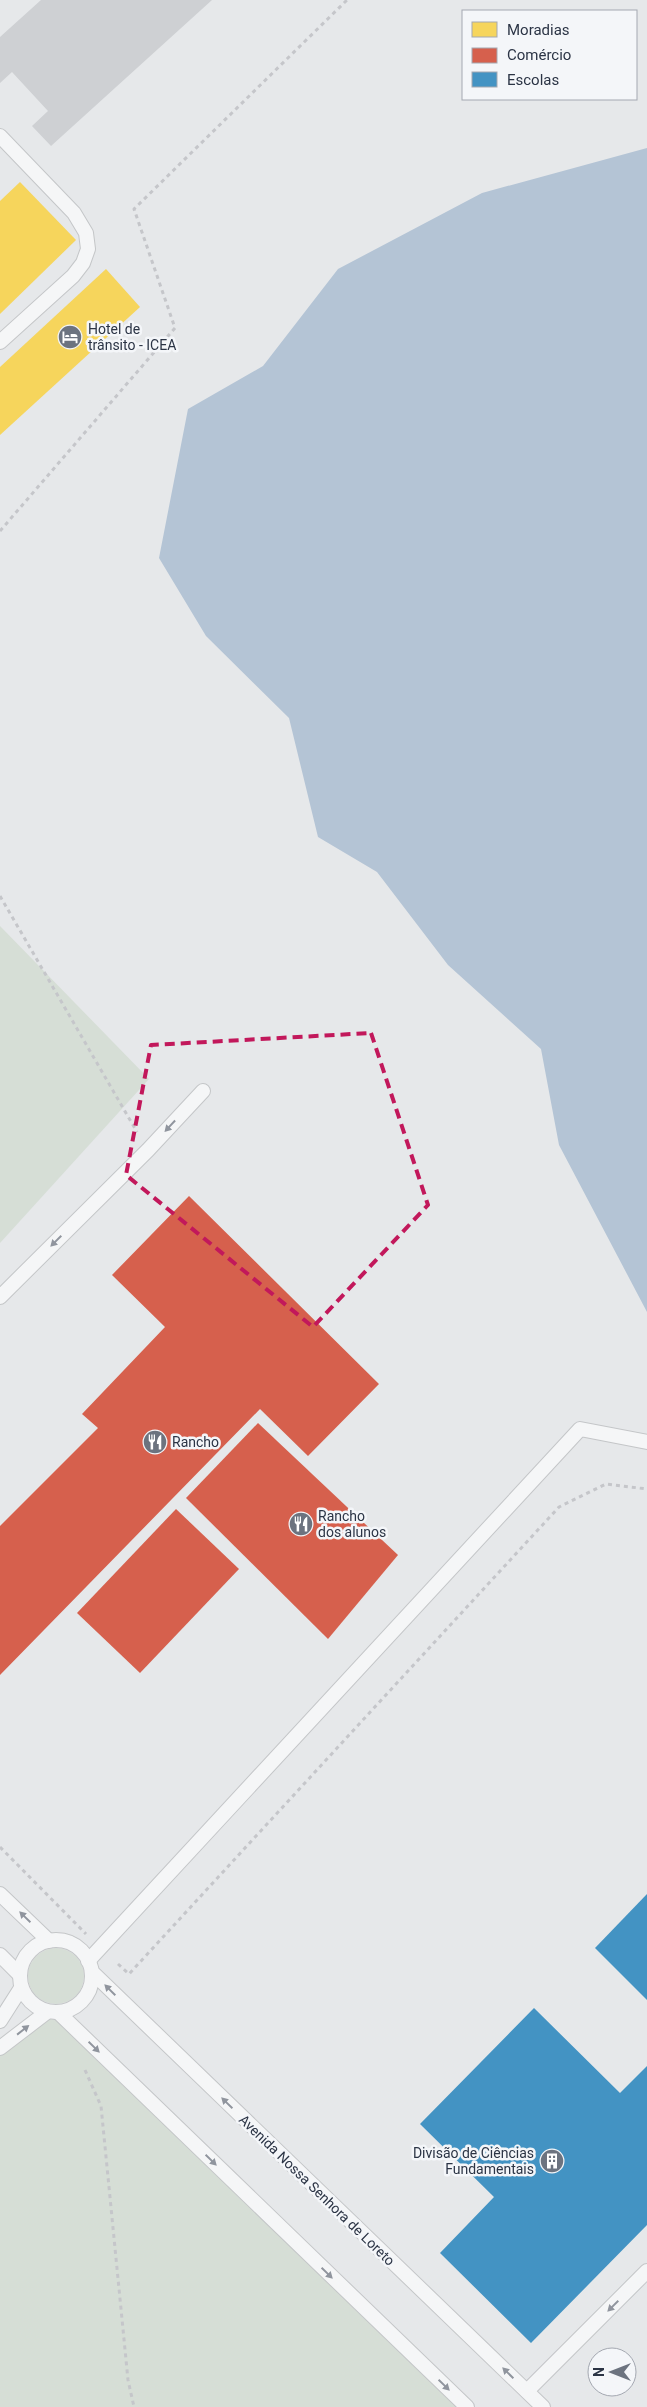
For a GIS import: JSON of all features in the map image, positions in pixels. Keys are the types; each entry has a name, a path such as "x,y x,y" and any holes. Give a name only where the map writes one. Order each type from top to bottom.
{"lane":[{"path":"0,342 72,276 83,263 88,249 86,233 74,213 2,140"},
{"path":"0,1297 148,1150 204,1091"},
{"path":"90,1966 99,1948 580,1429 647,1442"},
{"path":"0,1894 49,1941"},
{"path":"0,1955 20,1981 27,1999 35,2007 53,2012 70,2010 80,2004 87,1995 91,1984 90,1966 81,1951 72,1944 61,1940 38,1944 22,1962 20,1981 0,2021"},
{"name":"Avenida Nossa Senhora de Loreto","path":"90,1966 543,2407"},
{"path":"0,2048 53,2012"},
{"path":"53,2012 467,2407"},
{"path":"527,2392 647,2271"}],"path":[{"path":"0,531 175,328 134,209 347,0"},
{"path":"0,896 148,1150"},
{"path":"0,1847 99,1948 129,1974 559,1507 606,1484 647,1489"},
{"path":"82,2063 101,2106 128,2380 134,2407"}],"highlighted area":[{"path":"371,1033 428,1205 313,1327 126,1175 151,1045"}],"shaded area":[{"path":"0,926 149,1079 0,1243"},
{"path":"56,1948 76,1956 84,1976 76,1996 56,2004 36,1996 28,1976 36,1956"},
{"path":"59,2013 467,2407 0,2407 0,2052"}],"water":[{"path":"647,148 647,1312 559,1145 541,1049 448,965 377,872 318,837 289,718 206,636 159,558 188,409 263,366 338,269 482,193"}],"building: Moradias":[{"path":"20,182 76,240 0,314 0,201"},
{"name":"Hotel de trânsito - ICEA","path":"106,269 140,307 0,435 0,367"}],"building: Comércio":[{"name":"Rancho","path":"189,1196 379,1384 308,1456 260,1409 0,1675 0,1526 98,1428 82,1414 165,1327 112,1275"},
{"name":"Rancho","path":"258,1423 398,1555 328,1639 186,1498"},
{"path":"176,1509 239,1569 140,1673 77,1613"}],"building: Escolas":[{"path":"647,1894 647,2000 595,1948"},
{"name":"Divisão de Ciências Fundamentais","path":"534,2008 620,2093 647,2066 647,2225 531,2343 440,2253 494,2197 420,2124"}],"building: Outros":[{"path":"41,0 212,0 51,146 32,126 48,111 12,72 0,83 0,37"}],"place":[{"name":"Hotel de trânsito - ICEA","path":"70,337"},
{"name":"Rancho","path":"155,1442"},
{"name":"Rancho dos alunos","path":"301,1524"},
{"name":"Divisão de Ciências Fundamentais","path":"552,2161"}]}
